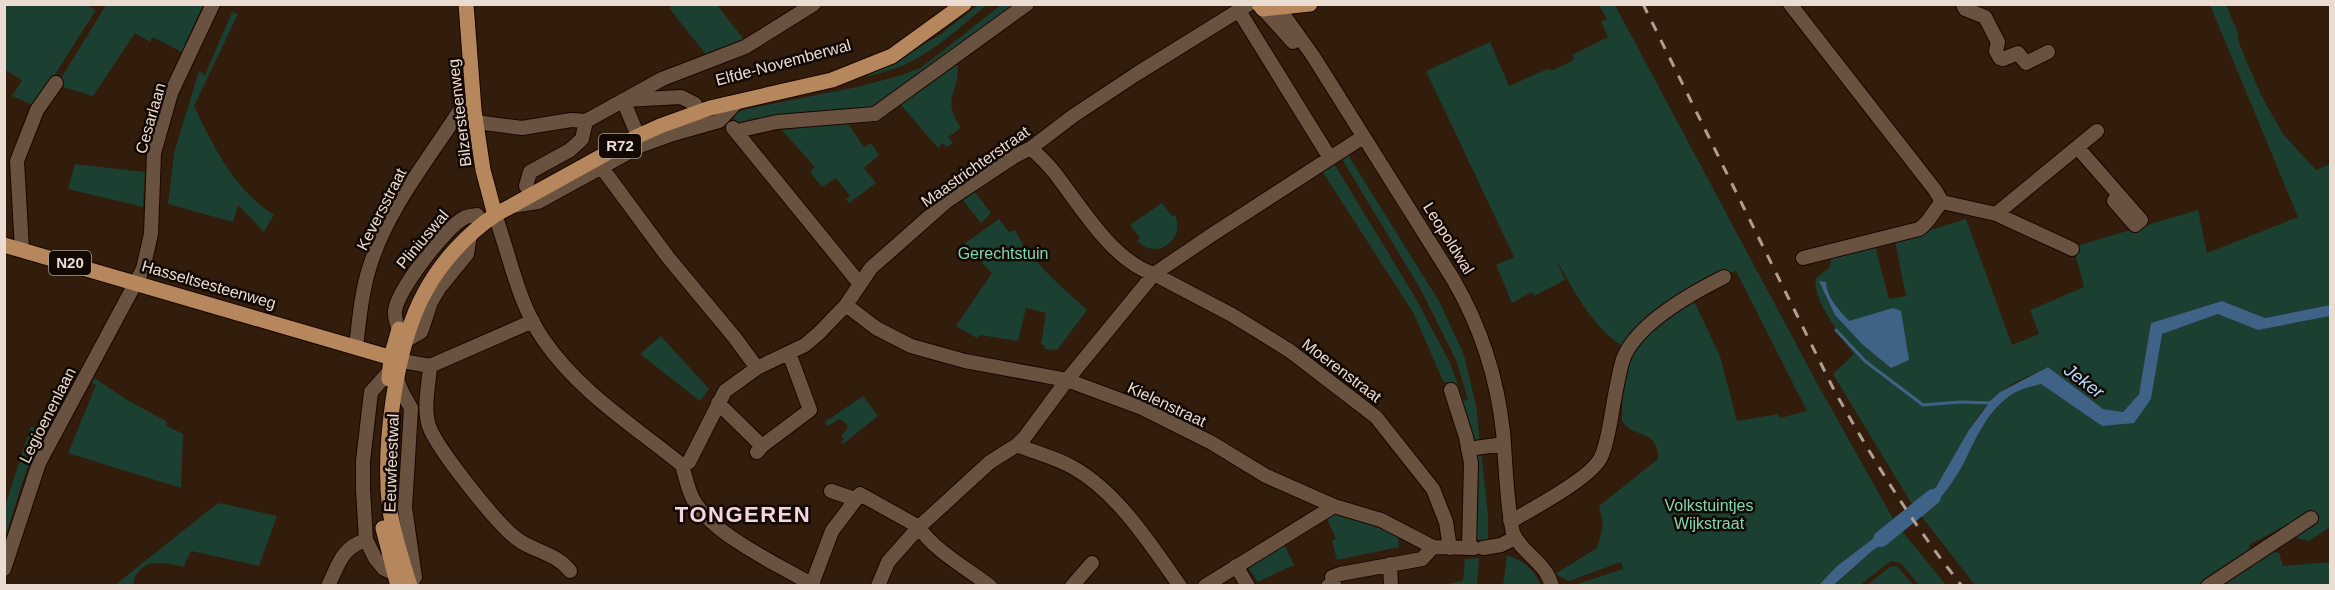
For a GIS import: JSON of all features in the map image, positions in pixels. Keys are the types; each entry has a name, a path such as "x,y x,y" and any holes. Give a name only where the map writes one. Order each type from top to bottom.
{"main road":[{"name":"Bilzersteenweg","path":"466,4 475,116 493,210"},
{"name":"Elfde-Novemberwal","path":"737,102 841,77 892,56 964,4"},
{"path":"1260,7 1305,5"},
{"name":"Elfde-Novemberwal","path":"695,104 815,75 912,41"},
{"name":"R72","path":"493,210 510,206 636,132 737,102"},
{"name":"R72","path":"493,210 526,186 695,104"},
{"name":"Pliniuswal","path":"395,367 416,290 433,264 456,236 477,215 493,210"},
{"name":"Pliniuswal","path":"403,335 424,292 439,269 493,210"},
{"name":"Hasseltsesteenweg","path":"5,245 356,347 395,367"},
{"name":"Eeuwfeestwal","path":"395,367 378,479 381,516 396,580"},
{"name":"Eeuwfeestwal","path":"395,367 388,487 393,528 410,585"}],"street":[{"name":"Cesarlaan","path":"135,282 143,269 151,234 154,153 171,93 213,4"},
{"path":"475,116 522,128 570,120 586,121 662,78 745,47 813,4"},
{"path":"737,131 777,122 875,114 1027,4"},
{"path":"1790,4 1942,202"},
{"path":"1963,4 1965,9 1985,17 1998,42 1996,51 2000,58 2018,53 2026,63 2048,52"},
{"path":"1294,28 1294,12 1305,5"},
{"path":"1260,7 1298,108 1330,158"},
{"name":"Leopoldwal","path":"1260,7 1294,28 1453,279 1479,328 1495,381 1504,444 1510,520 1515,538"},
{"name":"Leopoldwal","path":"1260,7 1320,69"},
{"name":"Maastrichterstraat","path":"682,465 689,462 725,391 757,368 805,345 846,305 871,268 947,201 1031,148 1099,98 1180,45 1260,7"},
{"path":"22,250 17,161 38,110 56,83"},
{"path":"623,100 681,97 695,104"},
{"path":"623,100 636,132"},
{"path":"510,206 538,202 640,146 719,121 737,102"},
{"name":"Keversstraat","path":"356,347 369,270 381,237 395,209 458,113 475,116"},
{"path":"526,186 530,172 570,150 582,139 586,121"},
{"path":"719,121 737,131 860,284"},
{"path":"1996,214 2097,131"},
{"path":"878,585 888,562 919,527 990,462 1017,445 1154,274 1363,137"},
{"path":"2078,147 2120,196"},
{"name":"Moerenstraat","path":"1031,148 1052,169 1100,232 1119,252 1142,270 1232,315 1290,351 1376,417 1432,489 1446,522 1450,548"},
{"path":"602,168 667,256 757,368"},
{"path":"1803,258 1919,229 1929,223 1934,210 1942,202 1996,214 2072,249"},
{"path":"493,210 533,321 553,353 597,400 682,465 695,504 707,518 780,568 813,585 832,531 860,494 919,527 923,534 946,553 990,585"},
{"path":"1510,520 1570,485 1594,467 1601,457 1626,353 1637,338 1676,303 1724,277"},
{"name":"Legioenenlaan","path":"4,569 39,463 135,282"},
{"name":"Kielenstraat","path":"846,305 868,323 895,339 931,353 1067,380 1142,408 1212,442 1266,476 1334,506 1381,520 1433,547 1475,548 1501,545 1515,538"},
{"path":"395,367 430,366 533,321"},
{"path":"718,403 759,449 810,410 789,353"},
{"path":"430,366 428,423 462,476 513,536 555,557 570,571"},
{"name":"Eeuwfeestwal","path":"395,367 371,392 363,461 366,540 380,564 396,580"},
{"path":"1451,390 1468,449 1475,548"},
{"path":"1468,449 1504,444"},
{"path":"1017,445 1073,468 1090,480 1140,530 1180,585"},
{"path":"831,491 855,499"},
{"path":"1205,585 1334,506"},
{"path":"2208,585 2311,518"},
{"path":"1515,538 1544,567 1550,576 1552,585"},
{"path":"328,585 343,553 356,543 366,540"},
{"path":"1332,584 1332,577 1340,574 1422,559 1433,547"},
{"path":"1072,585 1092,563"},
{"path":"1390,564 1391,585"},
{"path":"1236,566 1248,585"}],"green space":[{"path":"5,5 87,5 96,10 35,106 12,96 22,80 5,70"},
{"path":"106,5 203,5 182,52 153,37 150,42 135,33 93,96 57,85"},
{"path":"673,5 717,5 745,41 708,57 669,8"},
{"path":"978,5 987,5 942,42 922,55 888,71 845,81 909,53 941,34"},
{"path":"1001,5 1018,5 879,105 875,104 873,108 839,113 746,119 758,120 747,123 740,123 732,116 742,110 857,87 920,68"},
{"name":"Volkstuintjes Wijkstraat","path":"1599,5 1615,5 1818,385 1895,522 1837,566 1819,585 1574,585 1623,569 1621,562 1569,581 1555,574 1597,548 1603,526 1599,506 1658,459 1654,442 1627,427 1622,421 1623,381 1626,366 1634,350 1648,333 1693,299 1720,356 1737,421 1778,414 1780,418 1807,411 1736,271 1720,276 1625,348 1613,340 1594,320 1577,297 1556,259 1565,280 1534,296 1532,292 1512,303 1496,265 1514,257 1426,71 1490,42 1509,86 1547,69 1553,70 1574,60 1572,55 1608,37 1601,22 1607,19"},
{"path":"2210,5 2226,5 2261,95 2283,134 2316,170 2330,164 2330,305 2265,318 2222,301 2152,323 2139,394 2123,412 2103,409 2048,367 2026,377 2004,389 1992,399 1976,419 1937,485 1913,506 1833,374 1854,354 1823,307 1818,296 1816,278 1830,267 1831,259 1875,246 1889,299 1906,296 1895,241 1966,219 2012,345 2039,334 2030,310 2084,287 2075,253 2076,246 2198,210 2207,253 2298,217"},
{"path":"232,12 238,14 194,106 209,137 236,180 260,205 274,215 264,232 238,205 233,222 168,204 174,153 199,71 205,75"},
{"path":"957,63 957,81 951,101 955,117 961,128 948,137 953,143 947,147 943,143 938,148 901,105 877,123 875,120"},
{"path":"847,122 864,147 871,143 879,155 864,168 876,183 849,203 846,199 850,196 836,178 822,187 810,172 815,167 779,127"},
{"path":"1348,155 1439,301 1464,355 1476,405 1488,514 1488,541 1473,539 1477,476 1452,384 1443,381 1414,314 1322,171 1335,165 1415,297 1450,363 1464,401 1468,399 1456,360 1421,290 1342,159"},
{"path":"75,164 145,172 143,207 68,189"},
{"path":"975,192 991,213 981,223 963,200"},
{"path":"1162,203 1172,216 1175,215 1176,232 1167,245 1152,249 1145,247 1137,241 1140,238 1130,225"},
{"name":"Gerechtstuin","path":"999,219 1009,232 1015,230 1038,263 1087,310 1057,350 1044,349 1045,346 1041,344 1046,313 1026,308 1018,341 980,335 977,338 956,326 992,273 964,244"},
{"path":"2219,314 2258,330 2330,316 2330,527 2309,541 2295,538 2288,524 2249,545 2255,560 2272,551 2279,553 2283,566 2330,562 2330,585 1975,585 1922,517 1940,499 1955,478 1982,428 2000,404 2023,389 2041,384 2102,426 2151,399 2161,334"},
{"path":"661,336 709,389 700,401 640,354"},
{"path":"94,378 129,401 166,421 167,426 183,434 181,488 68,453 96,385 92,383"},
{"path":"863,396 878,416 843,444 841,442 844,439 841,436 847,429 847,424 840,419 828,426 825,422"},
{"path":"31,426 45,433 25,474 5,538 5,506"},
{"path":"220,503 277,516 259,566 191,551 183,567 167,563 152,564 140,570 133,585 115,585 214,506"},
{"path":"1336,514 1372,522 1398,534 1399,547 1337,560 1332,541 1336,539 1327,519"},
{"path":"1902,531 1946,585 1919,585 1901,563 1891,561 1860,585 1834,586 1872,551"},
{"path":"1284,544 1294,565 1258,582 1247,566"},
{"path":"1507,555 1528,566 1540,585 1503,585"},
{"path":"1479,558 1477,585 1440,585 1463,581 1465,559"},
{"path":"1897,566 1913,585 1867,585 1890,567"}],"water":[{"path":"1819,281 1826,282 1831,298 1849,321 1893,308 1901,311 1909,360 1891,368 1862,344 1835,315"},
{"path":"2222,301 2265,318 2330,305 2330,316 2258,330 2218,314 2162,334 2151,399 2134,423 2102,426 2041,384 2019,391 2000,404 1987,420 1960,470 1934,505 1922,517 1913,506 1936,487 1969,430 1991,400 2000,392 2048,367 2103,409 2123,412 2139,394 2151,323"},
{"path":"1895,522 1902,531 1872,551 1834,585 1819,585 1837,566"}],"waterway":[{"path":"1836,330 1865,361 1923,405 1960,402 1991,403"},
{"name":"Jeker","path":"1881,539 1933,497"}],"railway":[{"path":"1643,4 1834,390 1894,491 1962,586"}],"district":[{"name":"TONGEREN","path":"743,514"}]}
